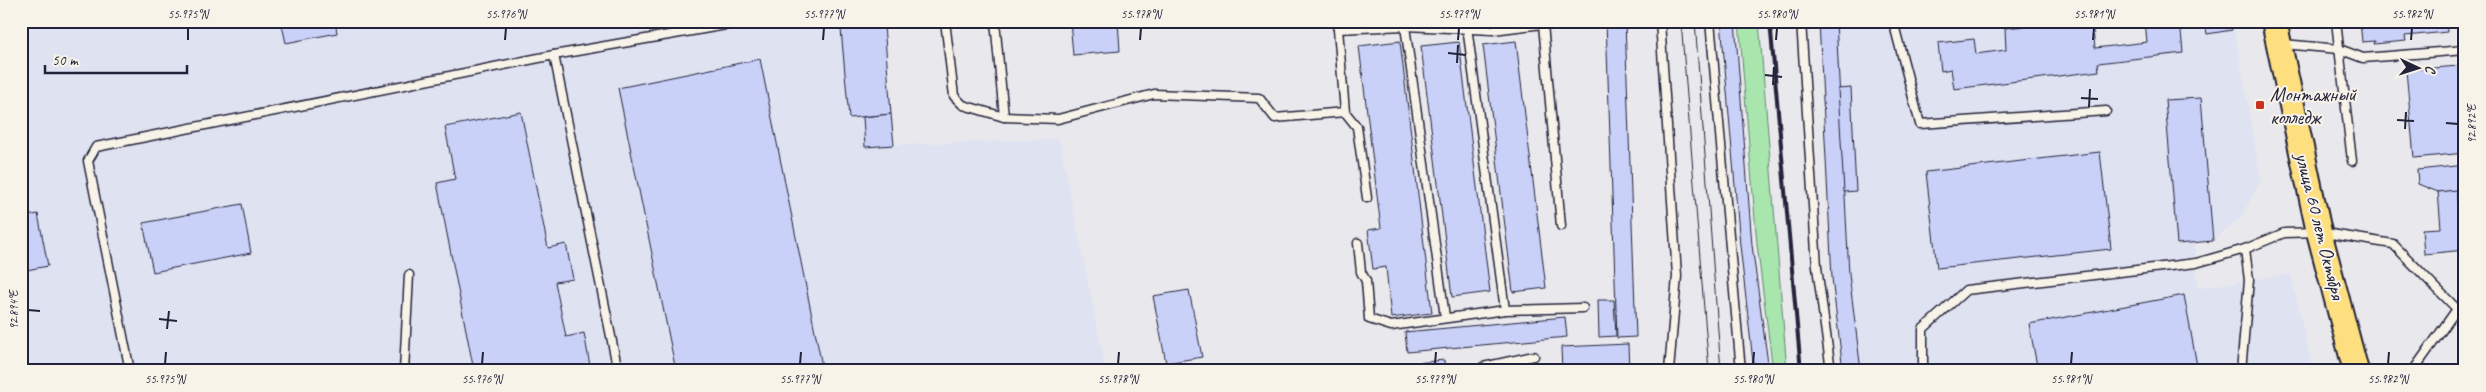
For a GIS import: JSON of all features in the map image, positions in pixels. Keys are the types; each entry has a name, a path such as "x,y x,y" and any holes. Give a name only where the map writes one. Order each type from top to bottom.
{"main road":[{"name":"улица 60 лет Октября","path":"2276,32 2319,232 2356,371"}],"lane":[{"path":"130,371 88,161 96,147 554,56 748,21"},
{"path":"945,21 954,96 962,105 1004,117 1058,119 1154,94 1259,98 1275,118 1345,112"},
{"path":"995,21 1004,117"},
{"path":"1335,21 1338,29 1345,112 1357,128 1367,198"},
{"path":"1660,21 1677,276 1669,371"},
{"path":"1710,21 1741,371"},
{"path":"1801,21 1817,267 1832,371"},
{"path":"1893,21 1920,124 2106,111"},
{"path":"2336,21 2352,161"},
{"path":"1338,29 1405,26 1467,27 1492,30 1543,24 1561,226"},
{"path":"1405,26 1445,318"},
{"path":"1467,27 1505,310"},
{"path":"2276,32 2339,49 2363,58 2465,50"},
{"path":"554,56 618,371"},
{"path":"1923,371 1923,329 1966,290 2196,263 2245,249 2284,233 2319,232 2393,244 2461,307 2413,371"},
{"path":"1358,243 1361,272 1366,281 1369,319 1391,326 1505,310 1583,308"},
{"path":"2241,371 2248,280 2245,249"},
{"path":"404,371 409,275"},
{"path":"1481,371 1483,367 1534,356"}],"shaded area":[{"path":"21,21 859,21 860,27 884,25 894,145 1059,139 1106,371 21,371"},
{"path":"1836,21 2003,21 2005,28 2062,21 2092,21 2095,48 2146,42 2145,21 2233,21 2261,179 2241,218 2213,241 2195,243 2198,288 2291,274 2313,371 1861,371 1849,274"}],"green space":[{"path":"1739,21 1759,21 1787,371 1773,371 1757,244"}],"building":[{"path":"281,21 335,21 337,33 286,43"},
{"path":"1070,21 1118,21 1120,51 1073,55"},
{"path":"1606,21 1625,21 1636,337 1617,338"},
{"path":"1721,21 1735,21 1752,245 1769,371 1754,371 1740,245"},
{"path":"1819,21 1836,21 1849,274 1861,371 1843,371 1832,278"},
{"path":"2037,21 2092,21 2095,48 2147,42 2145,21 2180,21 2183,53 2098,63 2099,71 1954,89 1951,69 1941,71 1938,43 1974,39 1976,54 2006,50 2005,28 2038,25"},
{"path":"2205,21 2231,21 2232,30 2207,34"},
{"path":"2360,21 2446,21 2447,32 2405,36 2406,41 2374,44 2375,41 2362,42"},
{"path":"884,25 891,114 849,118 841,29"},
{"path":"1400,41 1432,313 1391,318 1386,267 1373,269 1368,230 1381,228 1359,46"},
{"path":"1516,41 1546,288 1513,292 1483,45"},
{"path":"1459,42 1490,292 1452,297 1421,46"},
{"path":"760,59 823,371 676,371 618,88"},
{"path":"2459,66 2462,103 2465,103 2465,153 2414,158 2406,70"},
{"path":"1851,88 1856,191 1844,192 1838,89"},
{"path":"2201,98 2213,241 2177,244 2165,100"},
{"path":"521,112 548,248 566,244 573,279 555,282 566,337 584,333 591,371 474,371 437,183 455,179 445,127"},
{"path":"891,114 894,145 865,147 863,117"},
{"path":"2100,152 2111,249 1937,268 1926,172"},
{"path":"2465,165 2465,190 2438,192 2418,184 2417,170"},
{"path":"2456,190 2460,226 2465,226 2465,250 2424,254 2422,229 2441,228 2438,192"},
{"path":"242,204 251,253 153,272 143,223"},
{"path":"38,214 48,266 21,271 21,217"},
{"path":"1189,290 1202,357 1166,363 1153,296"},
{"path":"2184,295 2198,371 2038,371 2029,324"},
{"path":"1598,300 1614,300 1616,336 1599,337"},
{"path":"1565,317 1567,337 1407,352 1405,332"},
{"path":"1628,344 1629,371 1562,371 1561,347"},
{"path":"1444,360 1445,371 1344,371"}],"tram line":[{"path":"1681,21 1709,371"},
{"path":"1695,21 1721,371"}],"railway":[{"path":"1770,21 1801,371"}],"place":[{"name":"Монтажный колледж","path":"2260,105"}]}
